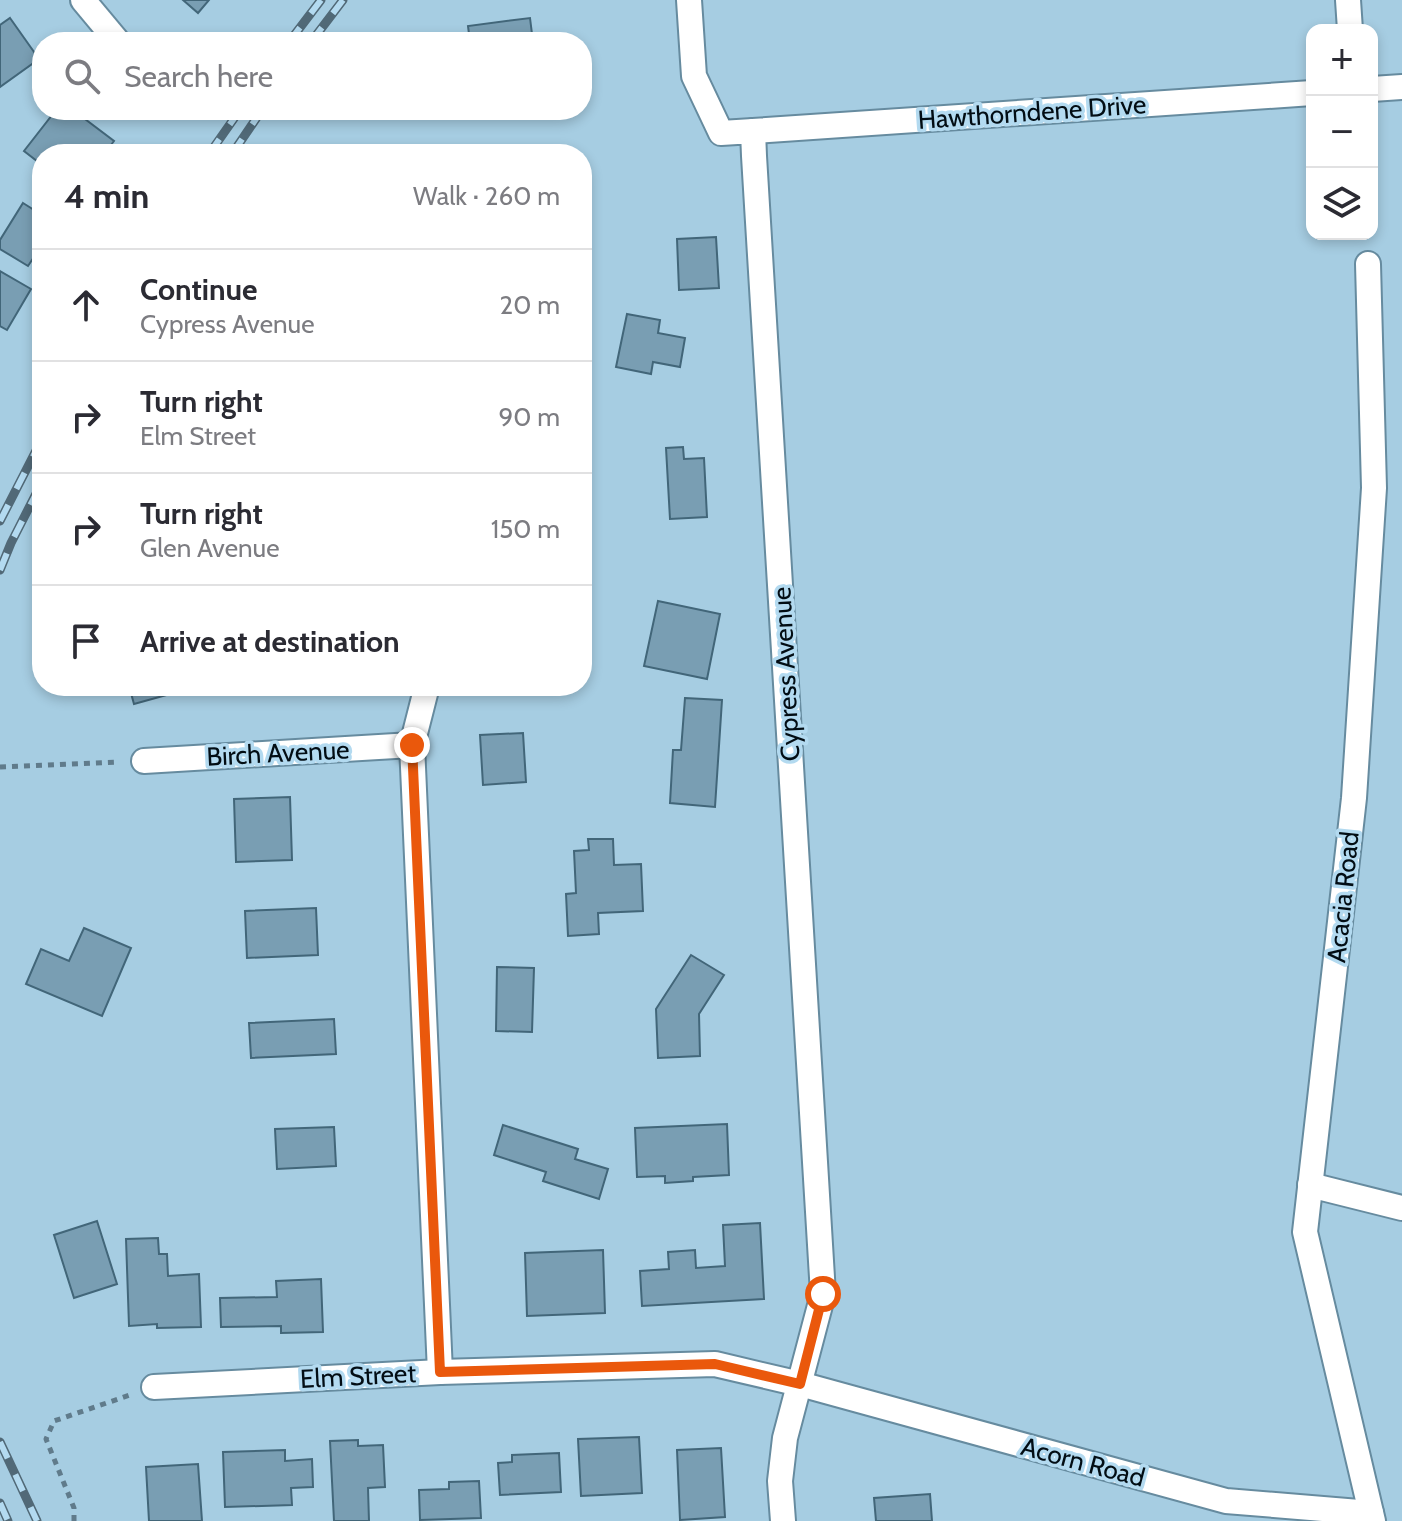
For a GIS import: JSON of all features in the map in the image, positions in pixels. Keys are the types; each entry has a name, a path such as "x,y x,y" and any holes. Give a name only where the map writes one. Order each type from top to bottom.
{"street":[{"path":"83,0 110,32"},
{"path":"689,0 694,76 721,133 753,131"},
{"path":"1348,0 1350,24"},
{"path":"1378,89 1402,87"},
{"name":"Hawthorndene Drive","path":"753,131 1306,93"},
{"name":"Cypress Avenue","path":"753,131 823,1294 785,1438 780,1481 783,1521"},
{"name":"Acacia Road","path":"1368,264 1374,488 1354,798 1305,1232 1372,1517"},
{"path":"424,696 412,745 440,1372"},
{"name":"Birch Avenue","path":"144,761 412,745"},
{"path":"1310,1185 1402,1208"},
{"name":"Elm Street","path":"154,1387 440,1372 715,1364 800,1384"},
{"name":"Acorn Road","path":"800,1384 1226,1501 1372,1517"}],"path":[{"path":"0,767 144,761"},
{"path":"74,1521 74,1508 46,1439 54,1421 154,1387"}],"building":[{"path":"183,0 209,0 198,13"},
{"path":"10,18 32,49 32,64 0,87 0,25"},
{"path":"530,18 532,32 469,32 468,26"},
{"path":"48,120 86,120 114,141 112,144 32,144 32,157 24,151"},
{"path":"23,203 32,209 32,260 28,266 0,249 0,240"},
{"path":"716,237 719,288 679,290 677,239"},
{"path":"0,271 31,289 7,330 0,326"},
{"path":"627,314 660,320 658,333 685,338 680,367 653,362 651,374 616,367"},
{"path":"683,447 684,459 704,458 707,517 670,519 666,448"},
{"path":"658,601 720,614 707,679 644,666"},
{"path":"132,696 163,696 134,704"},
{"path":"685,698 722,700 715,807 670,803 673,750 681,750"},
{"path":"523,733 526,782 483,785 480,735"},
{"path":"290,797 292,860 236,862 234,799"},
{"path":"588,839 613,839 614,865 641,864 643,911 598,913 599,934 568,936 566,894 576,893 574,851 589,850"},
{"path":"316,908 318,955 247,958 245,911"},
{"path":"84,928 131,948 102,1016 26,984 41,949 69,961"},
{"path":"691,955 724,975 699,1014 700,1056 658,1058 656,1009"},
{"path":"497,967 534,968 532,1032 496,1031"},
{"path":"334,1019 336,1054 251,1058 249,1023"},
{"path":"727,1124 729,1175 693,1177 693,1181 665,1183 665,1176 637,1177 635,1128"},
{"path":"503,1125 578,1149 575,1159 608,1169 599,1199 543,1181 546,1172 494,1155"},
{"path":"334,1127 336,1166 277,1169 275,1129"},
{"path":"97,1221 117,1284 74,1298 54,1235"},
{"path":"760,1223 764,1299 642,1306 640,1271 669,1269 668,1252 695,1250 696,1268 725,1266 723,1225"},
{"path":"158,1238 159,1254 167,1254 168,1276 199,1274 201,1327 129,1326 126,1239"},
{"path":"603,1250 605,1313 527,1316 525,1253"},
{"path":"321,1279 323,1332 281,1333 281,1326 221,1327 220,1298 277,1297 276,1281"},
{"path":"639,1437 642,1493 581,1496 578,1439"},
{"path":"358,1440 358,1446 383,1445 385,1487 368,1488 369,1521 334,1521 330,1441"},
{"path":"721,1448 725,1517 680,1520 677,1450"},
{"path":"285,1450 285,1461 312,1459 313,1487 291,1488 292,1505 225,1507 223,1452"},
{"path":"559,1453 561,1492 500,1495 498,1463 512,1462 512,1455"},
{"path":"198,1464 202,1521 149,1521 146,1467"},
{"path":"479,1481 481,1518 420,1520 419,1490 449,1489 449,1482"},
{"path":"930,1494 932,1521 876,1521 874,1498"}],"railway":[{"path":"297,32 321,0"},
{"path":"319,32 343,0"},
{"path":"216,144 233,120"},
{"path":"239,144 255,120"},
{"path":"0,521 32,459"},
{"path":"0,570 32,502"},
{"path":"0,1442 37,1521"},
{"path":"0,1503 8,1521"}],"route":[{"path":"412,745 440,1372 715,1364 800,1384 823,1294"}]}
